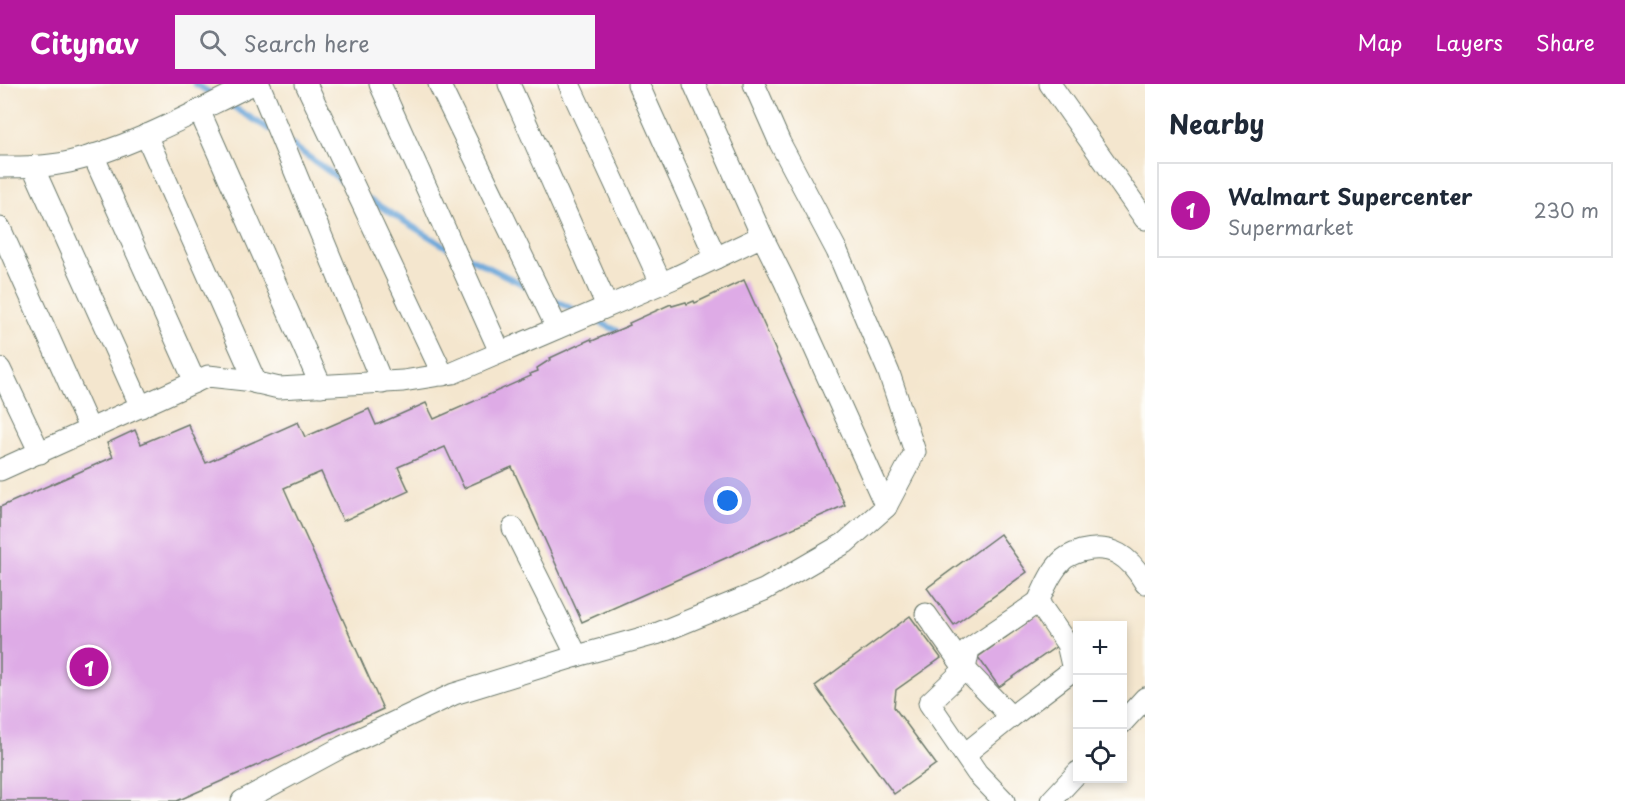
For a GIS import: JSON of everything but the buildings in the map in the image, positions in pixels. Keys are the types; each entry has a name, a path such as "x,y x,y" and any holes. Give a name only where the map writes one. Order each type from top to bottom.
{"street":[{"path":"0,167 33,167 69,162 93,155 146,135 253,84"},
{"path":"259,84 382,382"},
{"path":"306,84 443,375"},
{"path":"380,84 500,352"},
{"path":"439,84 557,328"},
{"path":"509,84 607,306"},
{"path":"569,84 661,283"},
{"path":"638,84 716,258"},
{"path":"694,84 886,507"},
{"path":"242,801 342,747 454,694 656,634 764,590 845,543 886,507 915,452 888,374 837,251 780,143 754,84"},
{"path":"1050,84 1145,219"},
{"path":"198,110 321,386"},
{"path":"146,135 256,383"},
{"path":"93,155 195,382"},
{"path":"33,167 141,407"},
{"path":"0,228 90,430"},
{"path":"0,470 208,376 279,388 382,382 453,374 762,236"},
{"path":"0,369 40,453"},
{"path":"513,528 577,656"},
{"path":"1004,801 976,773 929,703 965,669 969,649 1038,602 1049,579 1062,560 1078,552 1096,548 1119,553 1137,569 1145,583"},
{"path":"965,754 1074,670 1067,644 1038,602"},
{"path":"926,614 965,669 1011,717"},
{"path":"1127,718 1145,698"},
{"path":"1051,801 1073,776"}],"waterway":[{"path":"195,84 216,96"},
{"path":"227,103 269,129"},
{"path":"292,145 345,183"},
{"path":"368,199 446,247"},
{"path":"464,255 530,288"},
{"path":"550,298 581,313"},
{"path":"593,319 624,334"}],"place":[{"name":"Walmart Supercenter","path":"89,667"}]}
